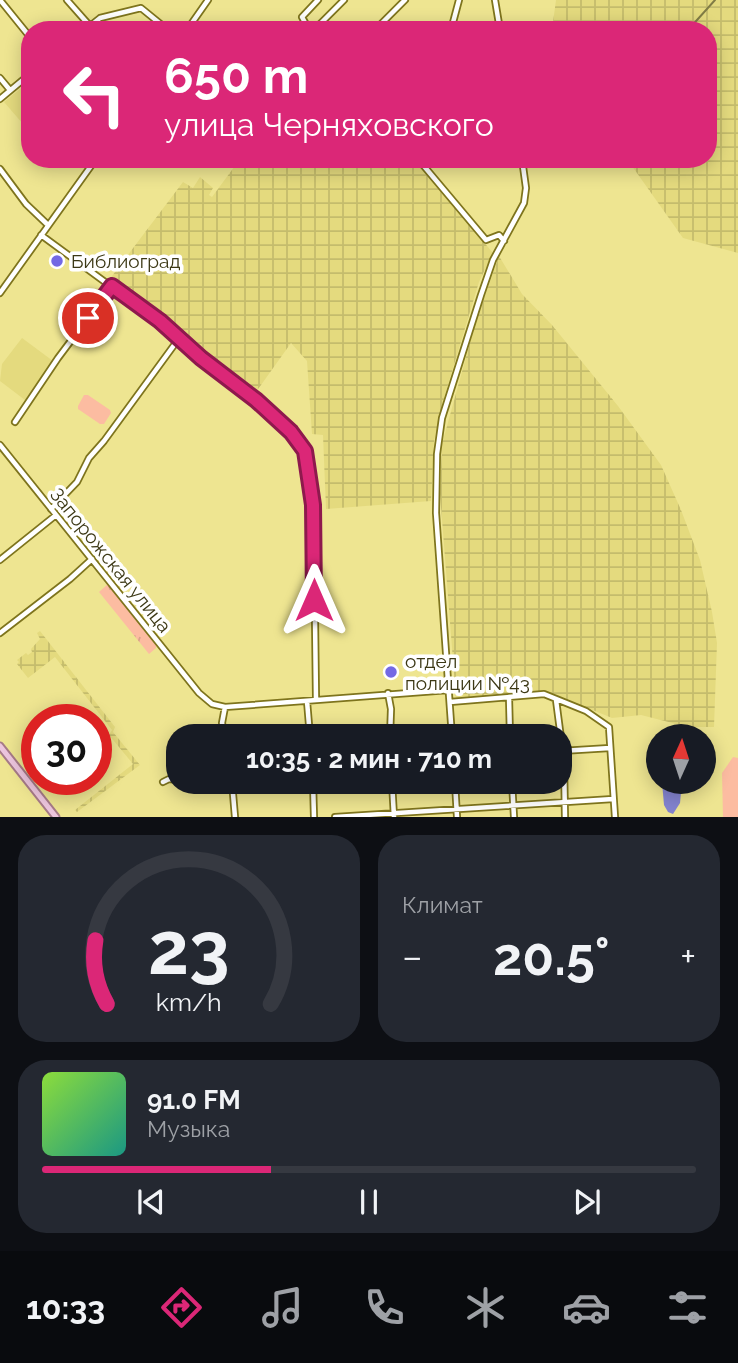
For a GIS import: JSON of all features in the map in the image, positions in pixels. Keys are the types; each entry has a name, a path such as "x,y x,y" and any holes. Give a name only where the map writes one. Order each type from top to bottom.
{"main road":[{"path":"0,746 56,817"}],"street":[{"path":"1,0 21,26"},
{"path":"67,0 82,21"},
{"path":"193,21 208,0"},
{"path":"305,21 302,17 318,0"},
{"path":"322,21 344,0"},
{"path":"384,21 405,0"},
{"path":"453,21 459,0"},
{"path":"495,0 498,21"},
{"path":"96,21 141,8 157,21"},
{"path":"0,78 10,90"},
{"path":"0,99 21,81"},
{"path":"0,293 89,168"},
{"path":"426,168 486,240 499,235 504,241"},
{"path":"451,724 436,513 437,454 442,418 469,330 491,267 524,203 526,188 523,168"},
{"path":"0,169 26,204 48,225"},
{"path":"41,235 180,337 201,358 256,400 291,432 305,451 310,474 314,536 316,699"},
{"path":"15,422 112,286"},
{"path":"51,509 77,482 89,458 180,337"},
{"name":"Запорожская улица","path":"0,446 200,693 212,704 225,707"},
{"path":"0,560 56,515"},
{"path":"0,633 92,559"},
{"path":"222,724 225,707 449,690"},
{"path":"388,693 390,724"},
{"path":"450,702 544,694 586,711 609,727 615,817"},
{"path":"509,697 510,724"},
{"path":"556,699 558,724"},
{"path":"307,701 309,724"},
{"path":"572,750 610,748"},
{"path":"233,794 234,817"},
{"path":"313,794 314,817"},
{"path":"393,794 394,815"},
{"path":"455,794 457,817"},
{"path":"513,794 514,817"},
{"path":"563,794 565,817"},
{"path":"335,817 613,799"}],"shaded area":[{"path":"556,0 738,0 738,253 683,238 633,168 717,168 717,21 553,21"},
{"path":"21,88 21,122 4,102"},
{"path":"233,168 422,168 493,253 479,282 444,398 434,441 431,501 326,509 323,435 312,434 307,361 291,343 256,392 109,280 183,182 193,188 200,177 213,188 209,195 212,197"},
{"path":"499,256 522,294 552,325 618,406 661,465 700,560 712,612 717,643 714,724 676,724 641,715 612,718 551,693 456,699 440,494 442,444 476,321"},
{"path":"22,338 53,361 25,400 0,381 2,364"},
{"path":"40,631 97,704 92,704 55,657 28,678 17,660 32,652 31,649 40,639 37,633"},
{"path":"112,723 115,727 113,732 140,765 112,786 112,781 133,764 112,739"},
{"path":"94,795 100,795 77,812 75,810"}],"green space":[{"path":"84,395 110,410 111,413 104,424 78,409"},
{"path":"108,584 156,643 156,648 149,654 99,592"},
{"path":"733,757 738,758 738,817 723,817 722,773"}],"water":[{"path":"663,794 681,794 680,803 673,814 668,812"}],"railway":[{"path":"696,21 715,0"}],"place":[{"name":"Библиоград","path":"57,261"},
{"name":"отдел полиции №43","path":"391,672"}],"route":[{"path":"88,318 112,286 180,337 201,358 256,400 291,432 305,451 310,474 314,600"}]}
